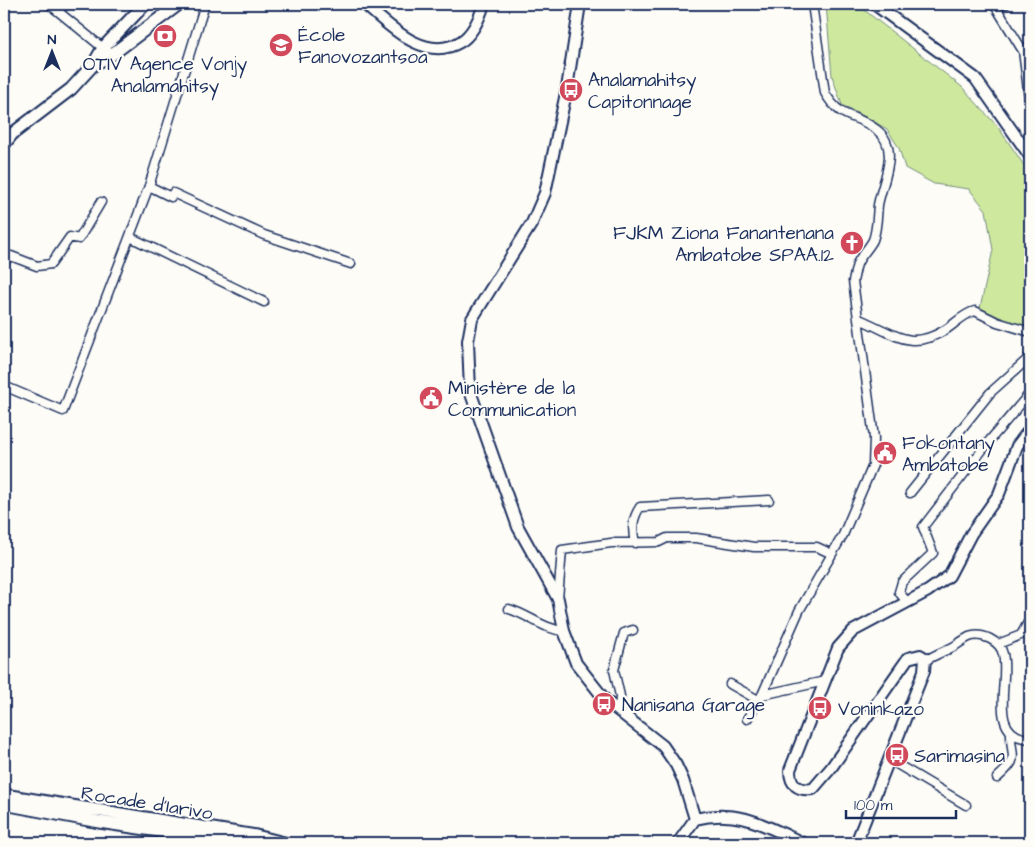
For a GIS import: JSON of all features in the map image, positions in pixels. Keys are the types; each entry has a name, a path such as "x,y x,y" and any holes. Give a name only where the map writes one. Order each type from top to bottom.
{"main road":[{"path":"107,51 134,38 179,4"},
{"path":"4,144 12,134 71,89 107,51 123,26 143,6 156,22"},
{"path":"123,26 134,38"},
{"name":"Rocade d'Iarivo","path":"4,796 256,836 284,843"},
{"name":"Rocade d'Iarivo","path":"4,804 99,822 240,843"}],"street":[{"path":"49,4 107,51"},
{"path":"57,10 67,4"},
{"path":"4,386 63,410 149,186 205,4"},
{"path":"364,4 412,42 432,50 448,49 466,38 482,13 484,4"},
{"path":"558,599 518,527 470,391 468,341 472,319 532,223 545,193 567,88 580,4"},
{"path":"747,719 760,697 799,611 832,554 867,482 874,458 874,438 853,281 857,263 873,239 883,182 889,171 889,158 886,140 877,130 849,118 832,105 825,93 812,4"},
{"path":"874,4 974,78 1030,156"},
{"path":"995,4 1006,4"},
{"path":"995,4 1023,51 1030,106"},
{"path":"149,186 171,197 173,193 264,235 351,264"},
{"path":"4,261 11,256 37,266 52,264 70,237 78,239 101,202"},
{"path":"130,238 264,302"},
{"path":"859,319 912,342 926,340 946,329 964,315 974,311 997,322 1030,332"},
{"path":"910,493 990,393 1030,357"},
{"path":"907,602 899,592 902,582 933,553 922,527 1030,392"},
{"path":"856,843 924,671 925,658 920,655 908,658 831,768 813,789 804,790 795,786 790,778 790,770 838,648 853,631 928,591 949,576 971,534 999,494 1017,446 1030,429"},
{"path":"635,543 632,529 634,516 640,507 769,500"},
{"path":"695,819 680,772 663,746 606,701 576,663 564,631 558,599 562,550 611,543 659,542 667,538 696,538 754,547 817,547 832,554"},
{"path":"509,609 523,613 539,624 564,631"},
{"path":"998,644 1021,635 1030,619"},
{"path":"619,711 620,696 614,670 615,662 624,634 633,630"},
{"path":"925,661 936,653 974,636 986,638 998,644 1004,656 1002,708 1005,722 1011,732 1014,760 1010,767 997,778"},
{"path":"730,684 760,697 825,681"},
{"path":"1011,732 1030,738"},
{"path":"890,760 966,805"},
{"path":"678,843 695,819 706,816 744,817 803,843"}],"green space":[{"path":"826,4 866,4 863,9 962,87 998,127 1030,174 1030,326 1018,326 980,308 993,250 986,210 969,189 934,184 905,168 899,148 887,129 842,105 832,76"}],"place":[{"name":"OTIV Agence Vonjy Analamahitsy","path":"165,36"},
{"name":"École Fanovozantsoa","path":"281,45"},
{"name":"Analamahitsy Capitonnage","path":"571,90"},
{"name":"FJKM Ziona Fanantenana Ambatobe SPAA.12","path":"852,243"},
{"name":"Ministère de la Communication","path":"431,398"},
{"name":"Fokontany Ambatobe","path":"885,453"},
{"name":"Nanisana Garage","path":"604,704"},
{"name":"Voninkazo","path":"820,708"},
{"name":"Sarimasina","path":"897,755"}]}
